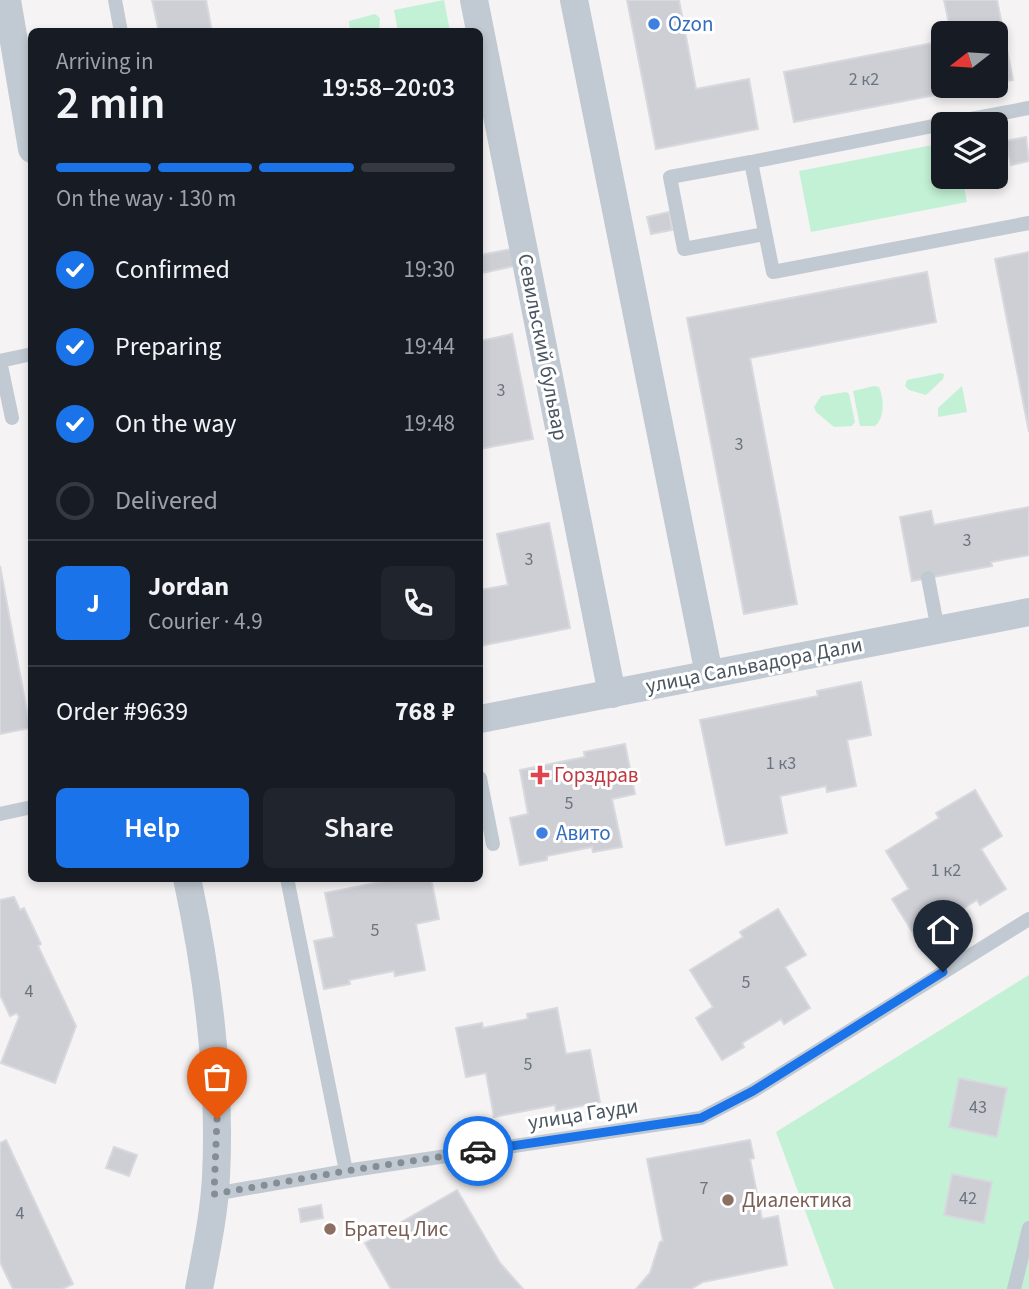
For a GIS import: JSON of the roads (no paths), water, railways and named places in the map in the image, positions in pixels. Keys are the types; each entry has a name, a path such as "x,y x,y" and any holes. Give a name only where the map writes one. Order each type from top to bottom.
{"street":[{"path":"7,0 28,125"},
{"name":"Севильский бульвар","path":"474,0 480,28"},
{"path":"575,0 709,674"},
{"name":"Севильский бульвар","path":"483,45 612,694"},
{"name":"улица Сальвадора Дали","path":"483,718 1029,612"},
{"path":"188,882 209,1003 217,1119 214,1194 199,1289"}],"lane":[{"path":"115,0 120,28"},
{"path":"1008,112 1029,108"},
{"path":"765,234 684,249 670,177 931,127"},
{"path":"751,162 773,272 1029,223"},
{"path":"12,418 0,361 28,355"},
{"path":"928,578 938,630"},
{"path":"483,793 493,844"},
{"path":"0,814 28,808"},
{"path":"288,882 346,1171"},
{"name":"улица Гауди","path":"214,1194 346,1171 701,1118 753,1091 1029,919"},
{"path":"1014,1289 1029,1228"}],"place":[{"name":"Ozon","path":"654,24"},
{"name":"Горздрав","path":"540,775"},
{"name":"Авито","path":"542,833"},
{"name":"Диалектика","path":"728,1200"},
{"name":"Братец Лис","path":"330,1229"}]}
